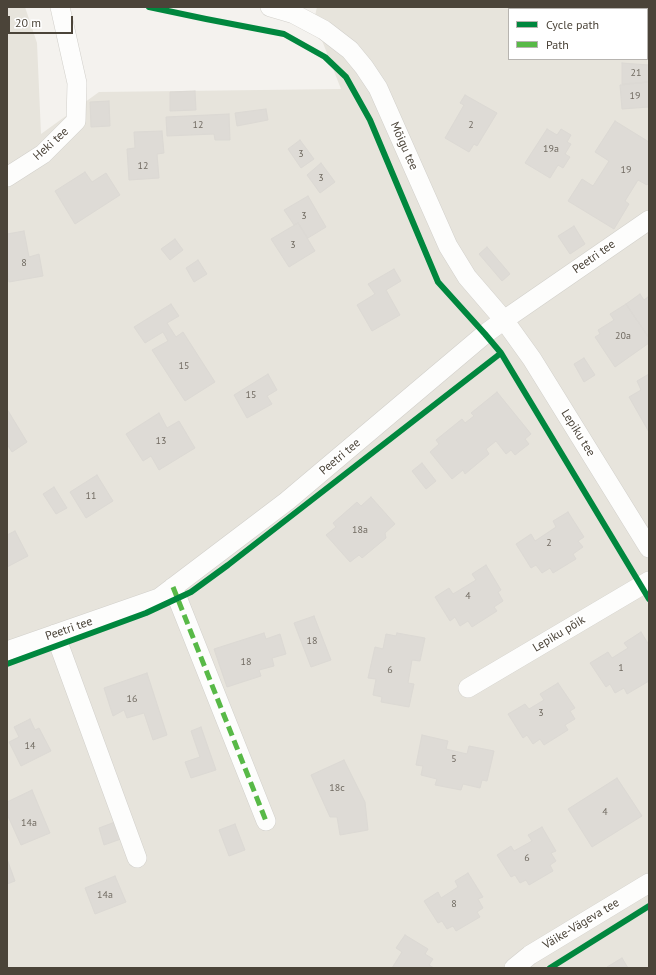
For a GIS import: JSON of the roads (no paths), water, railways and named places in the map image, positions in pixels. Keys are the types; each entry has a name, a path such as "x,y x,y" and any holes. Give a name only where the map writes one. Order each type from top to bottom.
{"street":[{"name":"Heki tee","path":"7,177 43,154 76,121 77,84 60,7"},
{"name":"Mõigu tee","path":"270,7 294,14 324,30 350,50 364,67 378,88 448,246 466,277 504,320"},
{"name":"Peetri tee","path":"7,651 159,598 287,501 479,339 504,320 649,220"},
{"name":"Lepiku tee","path":"504,320 532,359 649,548"},
{"name":"Lepiku põik","path":"468,688 649,581"},
{"path":"173,588 266,821"},
{"path":"55,634 137,858"},
{"name":"Väike-Vägeva tee","path":"514,968 530,955 649,882"}]}
